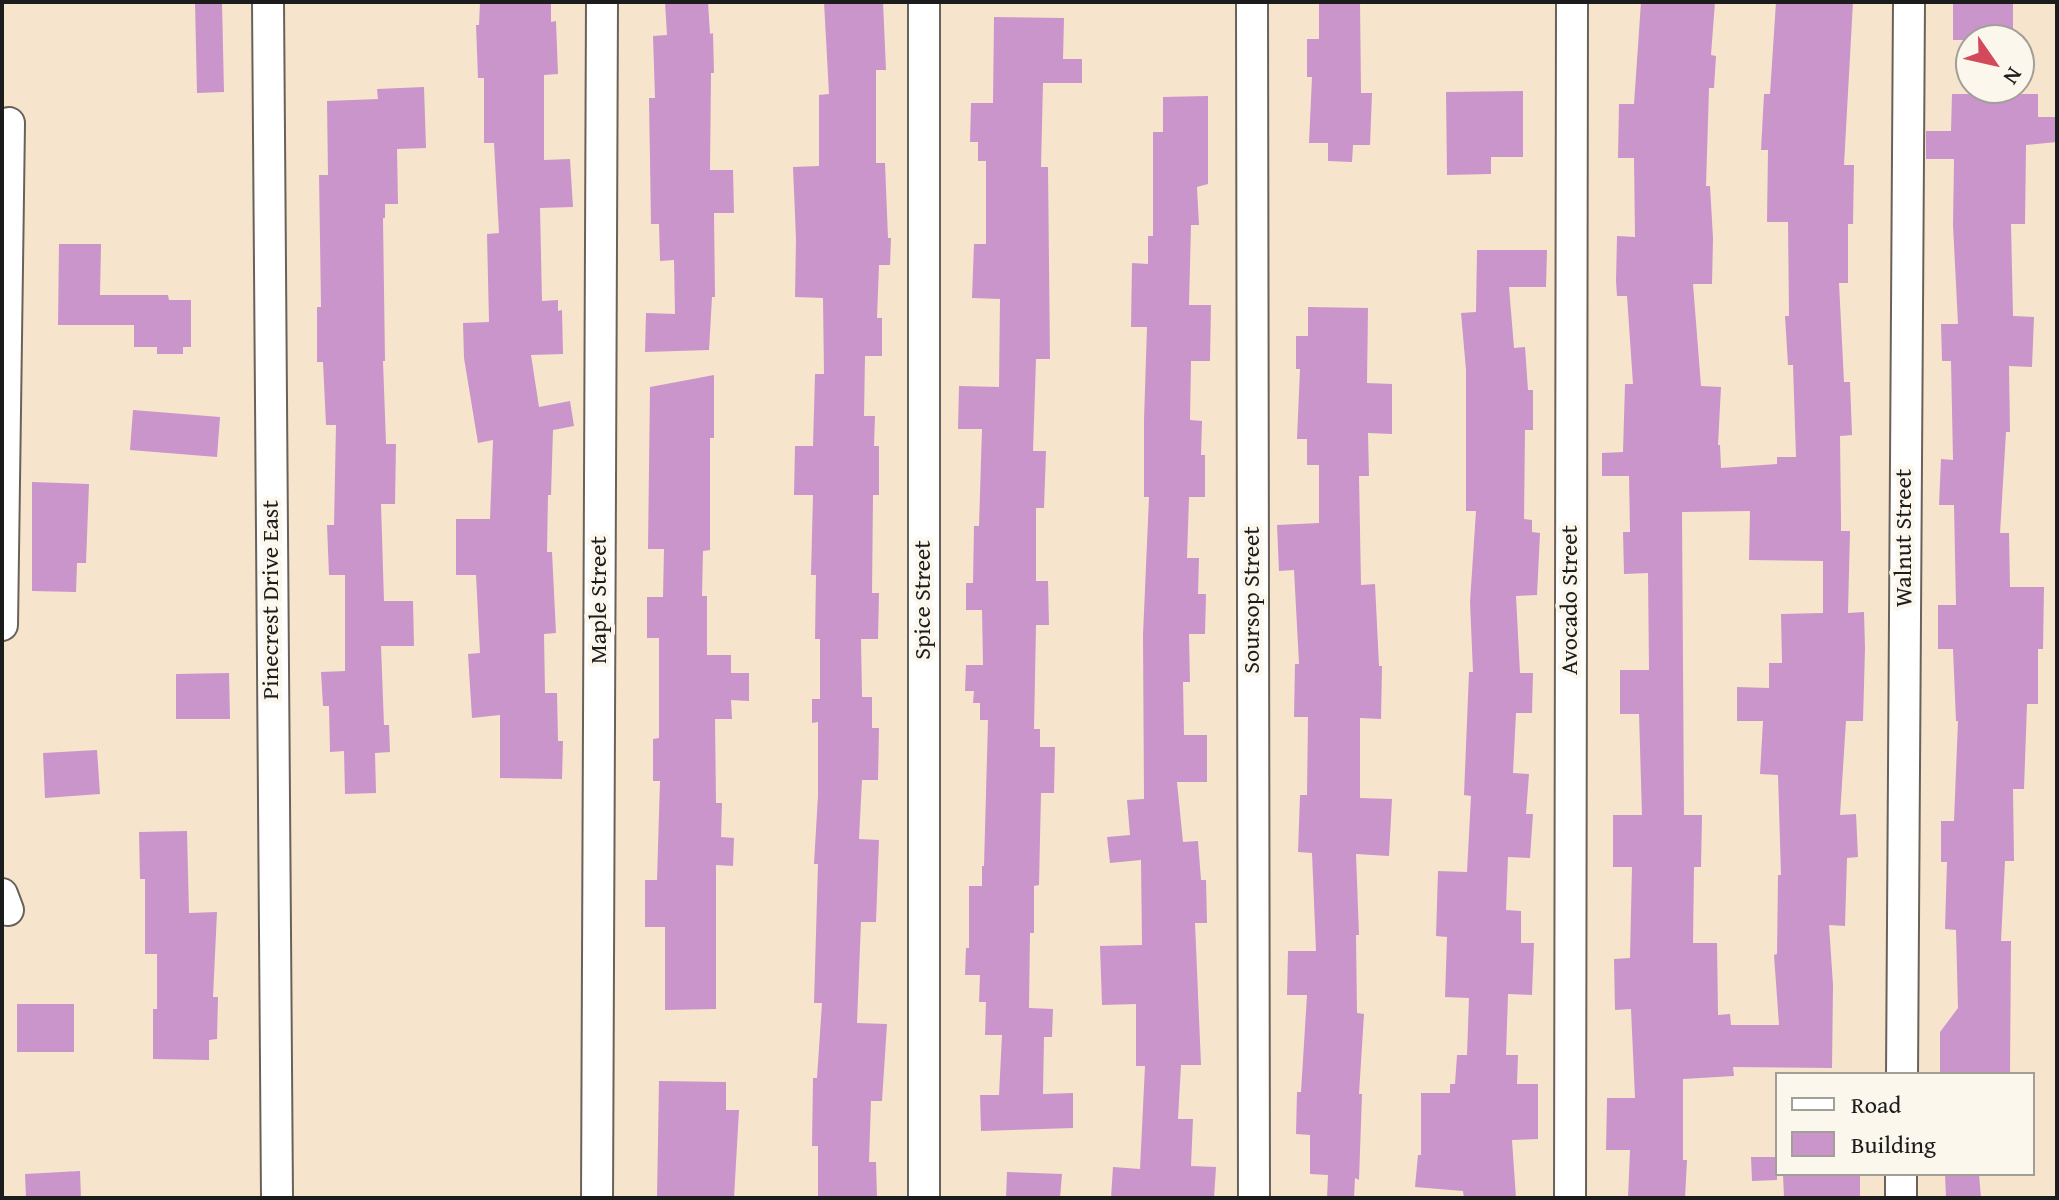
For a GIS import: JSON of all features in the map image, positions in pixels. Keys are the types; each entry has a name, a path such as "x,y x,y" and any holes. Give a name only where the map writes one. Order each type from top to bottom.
{"street":[{"name":"Pinecrest Drive East","path":"268,2 277,1198"},
{"name":"Maple Street","path":"597,1198 602,2"},
{"name":"Spice Street","path":"924,2 924,1198"},
{"name":"Soursop Street","path":"1252,2 1254,1198"},
{"name":"Avocado Street","path":"1570,1198 1572,2"},
{"name":"Walnut Street","path":"1902,1072 1909,2"},
{"path":"2,625 9,123"},
{"path":"1901,1176 1901,1198"}],"building":[{"path":"195,2 222,2 224,92 197,93"},
{"path":"480,2 551,2 551,22 556,21 558,74 544,75 544,160 570,159 573,207 540,208 542,301 558,300 558,311 562,310 563,354 531,355 539,407 570,401 574,426 553,430 551,495 548,495 547,552 552,552 556,633 544,634 545,693 557,693 558,741 563,741 562,779 500,778 500,715 472,718 468,654 480,653 476,575 456,575 456,519 490,519 493,440 478,443 464,358 463,323 489,322 487,234 499,233 494,143 484,143 484,78 478,78 476,25 479,25"},
{"path":"665,2 708,2 714,73 711,73 710,170 733,170 734,213 714,213 715,297 712,297 709,350 645,352 646,313 675,314 674,260 660,261 659,224 651,224 649,98 655,98 653,36 667,35"},
{"path":"824,2 883,2 886,70 876,70 876,163 885,163 890,265 879,265 877,318 882,318 882,356 865,356 864,416 875,416 874,446 879,446 879,495 873,495 872,593 879,593 878,639 861,639 862,697 872,697 872,728 879,728 878,780 862,780 859,839 879,840 876,922 861,922 857,1023 887,1024 882,1101 871,1101 869,1162 876,1162 877,1198 818,1198 818,1146 812,1146 813,1078 817,1078 822,1003 814,1003 818,722 812,723 812,699 820,699 820,639 815,639 816,575 811,575 813,495 794,495 795,446 813,446 815,374 824,374 823,298 795,297 793,167 819,166 819,95 829,94"},
{"path":"1319,2 1360,2 1361,93 1372,93 1370,145 1353,145 1352,162 1328,161 1328,143 1309,143 1312,77 1307,77 1307,39 1319,39"},
{"path":"1641,2 1715,2 1711,55 1716,56 1714,88 1709,88 1706,186 1710,186 1712,284 1693,284 1701,386 1721,387 1718,445 1721,468 1777,464 1777,457 1796,457 1793,365 1788,365 1785,316 1789,316 1788,222 1767,222 1768,150 1761,150 1764,94 1770,94 1776,2 1853,2 1844,165 1854,165 1853,224 1848,224 1848,283 1839,283 1844,382 1850,382 1852,435 1840,436 1841,531 1850,531 1848,613 1864,612 1865,648 1863,721 1846,721 1840,815 1856,814 1858,857 1847,858 1845,926 1829,925 1833,985 1832,1068 1733,1067 1734,1076 1683,1079 1683,1160 1687,1160 1685,1198 1628,1198 1630,1150 1606,1150 1607,1098 1635,1098 1631,1009 1615,1010 1614,959 1630,958 1632,867 1613,867 1613,815 1642,815 1639,714 1620,714 1620,670 1649,670 1648,573 1624,574 1623,532 1630,532 1629,476 1602,476 1602,453 1623,452 1625,384 1633,384 1627,296 1617,296 1616,281 1617,236 1635,237 1634,158 1618,158 1619,104 1634,104","holes":["1750,511 1749,560 1823,561 1823,613 1781,614 1782,663 1769,663 1769,688 1737,687 1737,721 1763,721 1760,774 1778,775 1781,875 1778,875 1777,954 1774,955 1779,1025 1731,1025 1730,1014 1718,1015 1717,943 1693,943 1694,867 1701,867 1702,815 1684,815 1682,512"]},
{"path":"1953,2 2013,2 2013,24 1955,24 1953,40"},
{"path":"994,17 1064,18 1063,59 1082,59 1082,83 1043,83 1041,167 1048,167 1050,359 1036,359 1033,451 1046,451 1044,508 1036,508 1036,581 1048,581 1049,625 1036,625 1034,729 1040,729 1040,747 1055,747 1054,793 1041,793 1039,885 1034,886 1034,933 1030,933 1029,1008 1053,1009 1052,1037 1044,1037 1043,1094 1073,1093 1073,1128 981,1131 980,1095 999,1095 1002,1035 985,1035 986,1002 979,1002 980,975 965,975 966,948 969,948 969,886 982,886 984,866 988,720 980,720 980,703 973,703 974,691 965,691 966,665 983,665 982,610 966,610 966,583 973,583 974,526 979,526 982,429 958,429 959,386 999,387 1000,299 972,298 974,244 986,244 986,161 978,161 978,142 970,142 971,103 993,103"},
{"path":"424,87 426,148 397,149 398,204 385,204 383,218 386,444 396,444 395,504 381,504 384,601 413,601 414,646 381,646 384,725 389,725 390,752 375,753 376,793 345,794 344,751 330,752 329,706 323,706 321,672 345,671 345,575 329,575 327,525 334,525 336,425 326,425 323,362 317,362 317,307 321,307 319,175 328,175 327,101 378,99 377,89"},
{"path":"1523,91 1523,157 1491,157 1491,174 1447,175 1446,92"},
{"path":"1952,94 1955,94 1955,104 2035,104 2035,94 2038,94 2038,117 2057,117 2057,142 2026,145 2025,224 2011,224 2013,316 2034,317 2032,367 2009,366 2010,432 2006,432 2000,533 2009,533 2010,587 2044,587 2043,649 2038,649 2038,704 2027,704 2024,789 2013,789 2014,861 2005,861 2001,941 2011,941 2010,1072 1940,1072 1940,1032 1958,1008 1956,930 1945,929 1947,862 1941,862 1941,821 1954,821 1958,721 1953,649 1938,649 1938,605 1956,605 1954,505 1939,505 1941,459 1953,460 1951,361 1942,361 1941,324 1958,324 1953,225 1954,159 1926,159 1926,131 1951,131"},
{"path":"1208,96 1208,184 1197,187 1199,225 1191,225 1189,305 1211,305 1210,361 1191,361 1190,420 1202,421 1205,497 1189,497 1187,558 1199,558 1198,594 1206,594 1205,634 1189,634 1190,682 1183,682 1184,735 1207,735 1207,782 1177,782 1183,842 1198,841 1201,880 1206,880 1207,923 1195,923 1201,1065 1181,1065 1178,1119 1193,1119 1191,1166 1216,1167 1214,1198 1111,1198 1113,1167 1140,1169 1145,1066 1136,1066 1136,1004 1102,1005 1100,946 1142,945 1141,860 1110,863 1107,837 1130,835 1127,800 1144,799 1143,635 1149,497 1144,497 1147,327 1131,327 1132,263 1148,264 1148,236 1153,236 1153,132 1163,132 1163,97"},
{"path":"59,244 101,244 100,295 168,295 169,300 191,300 191,347 183,347 183,354 157,354 157,347 134,347 134,325 58,325"},
{"path":"1477,250 1547,250 1546,287 1509,287 1514,348 1525,347 1528,390 1533,390 1533,430 1525,430 1524,519 1532,520 1532,532 1540,533 1537,595 1516,596 1520,673 1533,673 1532,713 1516,713 1513,773 1529,774 1526,814 1533,814 1530,858 1508,857 1506,910 1521,911 1521,943 1534,943 1532,995 1508,994 1506,1055 1518,1055 1517,1084 1538,1084 1538,1139 1512,1140 1516,1198 1464,1198 1463,1191 1415,1187 1418,1155 1421,1155 1421,1093 1450,1093 1450,1084 1455,1084 1457,1055 1467,1055 1469,998 1445,997 1447,937 1436,936 1438,871 1467,872 1471,796 1464,795 1469,672 1473,672 1470,602 1476,511 1466,511 1466,370 1461,313 1476,312"},
{"path":"1308,307 1368,308 1367,383 1392,384 1392,434 1368,433 1369,476 1359,476 1361,585 1375,584 1379,666 1382,666 1381,719 1360,718 1360,798 1392,799 1389,856 1356,854 1359,935 1356,935 1357,1013 1364,1014 1359,1094 1362,1094 1359,1180 1355,1178 1354,1198 1327,1198 1328,1175 1310,1174 1310,1135 1296,1134 1307,995 1287,995 1288,951 1316,951 1312,853 1298,852 1300,795 1307,795 1308,717 1294,717 1295,664 1299,664 1294,570 1279,571 1277,525 1319,523 1319,465 1307,465 1307,439 1297,439 1300,369 1296,369 1296,336 1308,336"},
{"path":"714,375 714,438 710,438 710,550 703,551 702,596 707,596 707,655 731,655 731,673 749,673 749,701 731,700 732,719 715,719 716,803 722,803 721,837 734,838 733,866 716,865 716,1009 665,1010 665,927 645,927 645,880 657,880 660,781 653,781 653,739 659,738 659,638 647,638 647,597 663,597 664,549 648,549 650,387"},
{"path":"133,410 220,417 217,457 130,450"},
{"path":"32,482 89,484 86,563 77,563 76,592 32,591"},
{"path":"229,673 230,719 176,719 176,674"},
{"path":"97,750 100,794 45,798 43,753"},
{"path":"187,831 189,913 217,912 213,997 218,997 217,1039 209,1040 209,1060 153,1059 157,954 145,954 145,879 140,879 139,832"},
{"path":"17,1004 74,1004 74,1052 17,1052"},
{"path":"659,1081 726,1082 726,1110 739,1110 734,1198 657,1198"},
{"path":"1751,1157 1775,1157 1777,1180 1752,1181"},
{"path":"80,1171 81,1198 26,1198 25,1174"},
{"path":"1007,1172 1062,1174 1060,1198 1006,1198"},
{"path":"1783,1176 1860,1176 1860,1198 1784,1198"},
{"path":"1945,1176 1979,1176 1981,1198 1946,1198"}]}
